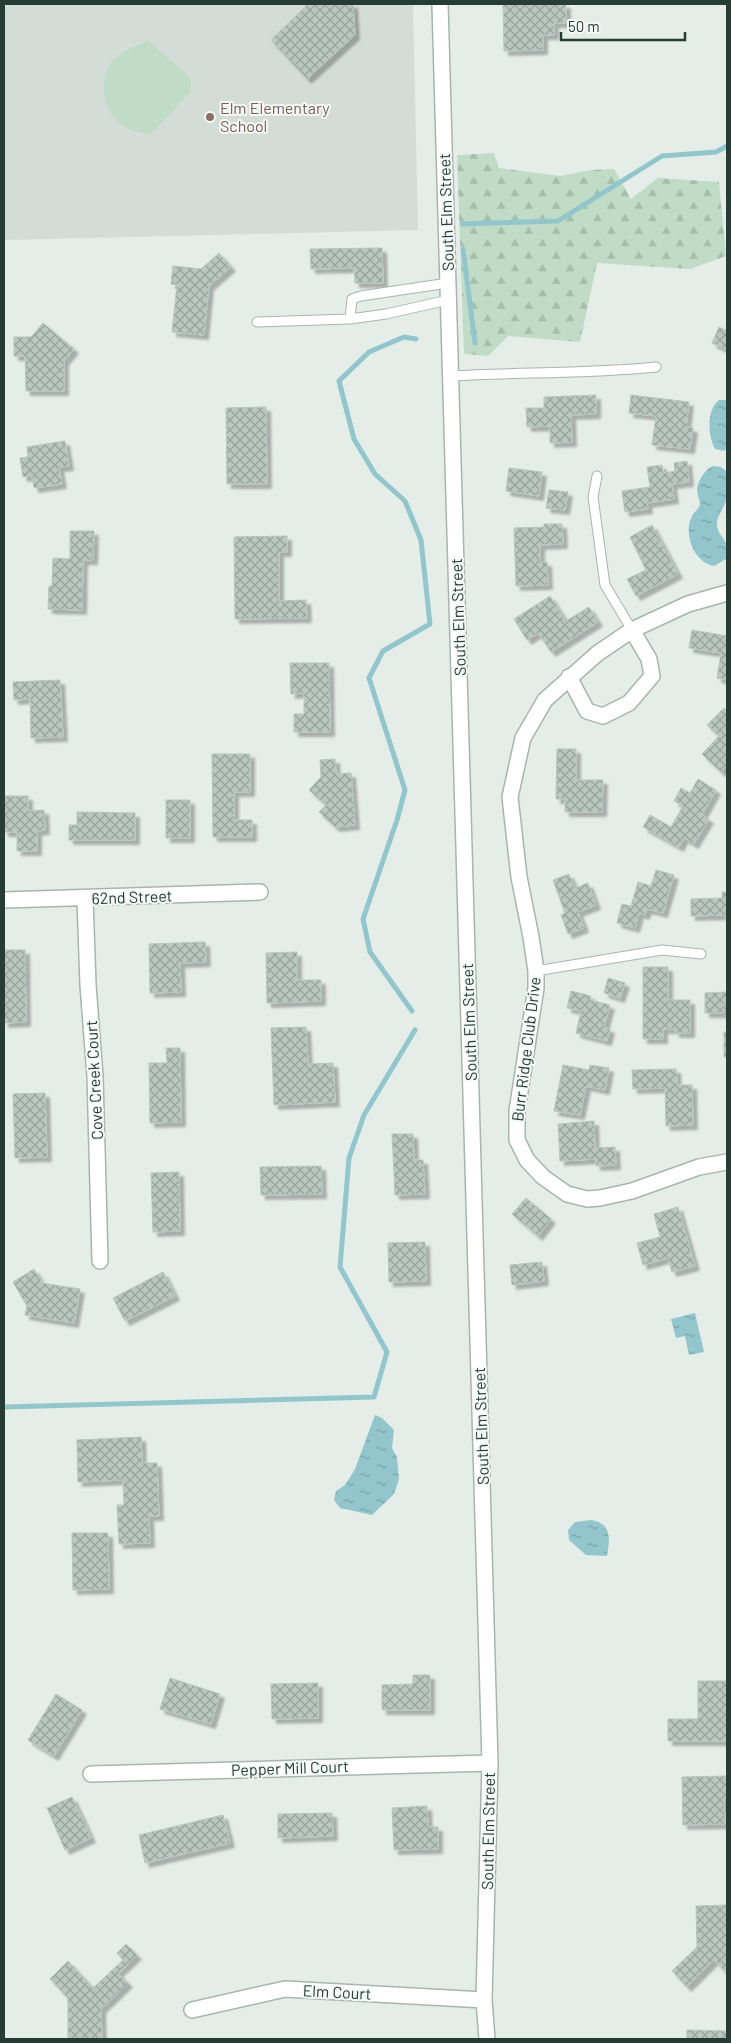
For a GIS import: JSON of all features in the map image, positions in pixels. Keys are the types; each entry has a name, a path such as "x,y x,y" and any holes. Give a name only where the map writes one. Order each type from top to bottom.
{"street":[{"name":"South Elm Street","path":"440,4 490,1763 484,2000 487,2039"},
{"name":"Burr Ridge Club Drive","path":"727,593 688,604 632,630 598,654 545,700 523,738 510,797 518,869 536,971 536,988 517,1111 516,1140 527,1160 542,1177 567,1194 587,1199 632,1191 699,1167 727,1162"},
{"path":"569,678 587,712 603,716 629,703 652,676 649,659 632,630"},
{"name":"62nd Street","path":"4,900 85,899 260,892"},
{"name":"Cove Creek Court","path":"85,899 88,986 95,1076 100,1261"},
{"name":"Pepper Mill Court","path":"91,1774 490,1763"},
{"name":"Elm Court","path":"192,2010 285,1989 484,2000"}],"lane":[{"path":"350,319 352,300 361,296 448,284"},
{"path":"258,322 350,319 386,314 448,300"},
{"path":"451,376 520,372 619,371 656,367"},
{"path":"598,476 593,497 605,585 632,630"},
{"path":"536,971 662,950 700,954"}],"shaded area":[{"name":"Elm Elementary School","path":"4,4 413,4 418,230 4,240"}],"green space":[{"path":"148,41 191,78 191,91 151,134 132,130 117,121 107,105 104,86 108,67 114,59 126,50"},
{"path":"494,153 499,168 560,176 591,170 614,169 631,199 658,178 719,182 726,256 690,269 597,263 580,342 508,336 488,356 464,354 457,155"}],"water":[{"path":"719,400 727,400 727,448 724,451 715,449 709,423 712,410"},
{"path":"713,466 721,467 727,472 726,500 718,518 717,526 726,543 727,552 726,559 714,566 707,564 696,554 692,547 689,533 691,518 700,505 697,489 699,482 705,472"},
{"path":"695,1313 704,1352 689,1355 685,1336 676,1338 671,1319"},
{"path":"375,1415 382,1418 394,1430 392,1448 397,1457 399,1479 394,1494 372,1515 340,1508 334,1500 336,1491 345,1485 355,1469"},
{"path":"591,1520 598,1522 606,1528 609,1538 607,1556 586,1555 569,1540 568,1530 575,1522"}],"building":[{"path":"304,4 353,4 355,35 307,79 271,40 306,6"},
{"path":"503,4 566,4 566,23 554,23 554,35 543,35 543,50 504,51"},
{"path":"382,248 383,283 355,283 354,268 311,269 310,249"},
{"path":"219,253 231,267 209,286 204,335 172,332 177,285 171,284 173,266 201,269"},
{"path":"43,323 74,349 64,361 64,391 26,391 25,356 14,356 14,337 31,337"},
{"path":"719,327 727,331 727,350 712,343"},
{"path":"596,395 596,414 571,415 572,442 550,443 550,426 527,427 526,408 544,408 544,397"},
{"path":"631,395 689,402 686,427 693,428 690,449 652,445 656,416 629,413"},
{"path":"266,407 267,484 227,484 226,408"},
{"path":"65,441 69,466 59,467 62,484 34,488 32,476 23,477 20,458 28,457 27,447"},
{"path":"687,461 689,482 672,484 674,499 647,503 648,509 625,512 622,491 650,487 647,467 662,465 663,473 675,471 674,463"},
{"path":"509,468 542,472 539,496 506,491"},
{"path":"549,490 568,492 565,510 546,508"},
{"path":"544,524 562,524 563,544 540,545 540,562 547,562 548,585 516,586 514,528 544,527"},
{"path":"652,525 678,574 636,596 627,579 646,570 630,537"},
{"path":"70,531 94,531 93,560 83,560 82,610 48,609 49,586 52,586 53,558 70,559"},
{"path":"287,536 287,552 279,552 279,601 306,600 307,618 235,619 234,537"},
{"path":"550,596 566,621 589,607 598,622 551,652 538,633 527,640 514,619"},
{"path":"692,630 727,636 727,680 717,678 721,653 689,648"},
{"path":"290,663 329,663 330,732 294,732 294,714 304,714 304,693 291,694"},
{"path":"60,680 63,737 31,738 30,699 14,700 13,682"},
{"path":"724,708 727,711 727,766 721,772 702,754 719,736 707,725"},
{"path":"557,749 576,749 576,780 603,780 602,812 565,812 565,799 556,799"},
{"path":"212,754 250,754 250,792 234,792 234,820 252,820 252,837 213,837"},
{"path":"335,759 336,774 351,773 355,825 335,827 319,812 326,805 309,790 321,777 320,760"},
{"path":"698,779 716,790 702,815 709,819 694,844 684,838 679,847 643,827 650,815 671,827 683,806 674,801 681,788 690,793"},
{"path":"4,796 28,796 28,811 44,810 45,830 37,831 37,851 17,851 17,832 4,832"},
{"path":"166,800 190,800 190,838 166,838"},
{"path":"77,812 135,813 135,840 69,840 69,825 77,825"},
{"path":"656,870 674,875 663,913 647,909 645,915 639,913 635,928 617,923 622,904 631,906 638,882 651,886"},
{"path":"569,874 575,888 588,883 596,905 578,912 584,928 568,934 561,915 565,913 553,880"},
{"path":"722,892 727,892 727,935 726,915 691,916 691,899 722,898"},
{"path":"205,942 206,962 180,963 181,992 150,993 149,944"},
{"path":"4,950 25,950 26,1022 4,1023"},
{"path":"297,952 297,980 321,980 321,1001 267,1003 266,953"},
{"path":"643,967 668,967 668,1000 690,1000 690,1033 675,1033 675,1029 663,1029 663,1039 643,1039"},
{"path":"608,978 625,983 620,998 604,993"},
{"path":"571,991 591,996 590,1000 610,1005 604,1027 610,1029 607,1041 576,1033 581,1011 567,1008"},
{"path":"727,992 727,1004 723,1004 724,1013 705,1013 705,993"},
{"path":"306,1027 308,1064 333,1063 335,1102 274,1105 271,1028"},
{"path":"724,1032 727,1032 727,1057 724,1057"},
{"path":"166,1048 180,1048 181,1122 150,1123 149,1063 167,1063"},
{"path":"563,1065 589,1070 590,1065 609,1068 605,1090 586,1086 580,1115 554,1111"},
{"path":"676,1069 677,1085 692,1085 693,1125 666,1126 665,1088 633,1089 632,1070"},
{"path":"45,1093 47,1157 15,1158 13,1094"},
{"path":"594,1121 595,1148 615,1147 616,1165 596,1166 596,1159 560,1161 558,1124"},
{"path":"392,1134 413,1134 414,1160 423,1160 425,1194 395,1195"},
{"path":"321,1166 322,1194 261,1195 260,1167"},
{"path":"179,1172 180,1231 153,1232 151,1173"},
{"path":"526,1198 551,1219 538,1236 512,1214"},
{"path":"678,1207 695,1266 672,1272 668,1258 643,1265 637,1243 660,1237 654,1214"},
{"path":"425,1242 426,1281 389,1282 388,1243"},
{"path":"542,1262 544,1281 512,1285 510,1265"},
{"path":"34,1269 42,1283 80,1289 74,1323 25,1315 27,1306 13,1282"},
{"path":"163,1272 175,1296 125,1321 113,1298"},
{"path":"141,1437 142,1463 157,1463 159,1516 149,1516 150,1543 119,1544 117,1505 124,1505 123,1480 78,1482 77,1440"},
{"path":"72,1533 108,1533 109,1589 73,1590"},
{"path":"413,1675 430,1675 430,1710 382,1710 382,1685 413,1684"},
{"path":"170,1678 220,1694 211,1724 160,1709"},
{"path":"698,1681 727,1681 727,1741 668,1741 668,1719 698,1719"},
{"path":"318,1683 318,1718 272,1719 271,1684"},
{"path":"56,1694 82,1710 54,1756 28,1740"},
{"path":"727,1776 727,1799 724,1799 725,1824 683,1825 682,1777"},
{"path":"72,1797 91,1838 65,1850 47,1808"},
{"path":"427,1806 428,1827 438,1827 438,1849 394,1850 392,1808"},
{"path":"332,1813 333,1836 278,1838 278,1814"},
{"path":"223,1815 230,1843 145,1863 139,1835"},
{"path":"727,1905 727,1974 714,1960 687,1987 672,1971 697,1947 696,1906"},
{"path":"126,1944 137,1955 118,1973 128,1983 101,2009 102,2039 68,2038 68,1998 50,1979 68,1961 93,1988 123,1960 117,1953"},
{"path":"687,2030 727,2031 727,2039 687,2039"}],"waterway":[{"path":"462,224 558,221 662,156 716,152 727,146"},
{"path":"463,249 475,343"},
{"path":"412,1011 370,952 363,919 397,820 405,790 369,678 383,651 430,624 421,540 405,501 375,474 354,439 339,381 369,352 404,337 416,339"},
{"path":"4,1407 374,1397 387,1352 340,1267 349,1158 364,1115 415,1030"}],"place":[{"name":"Elm Elementary School","path":"210,117"}]}
